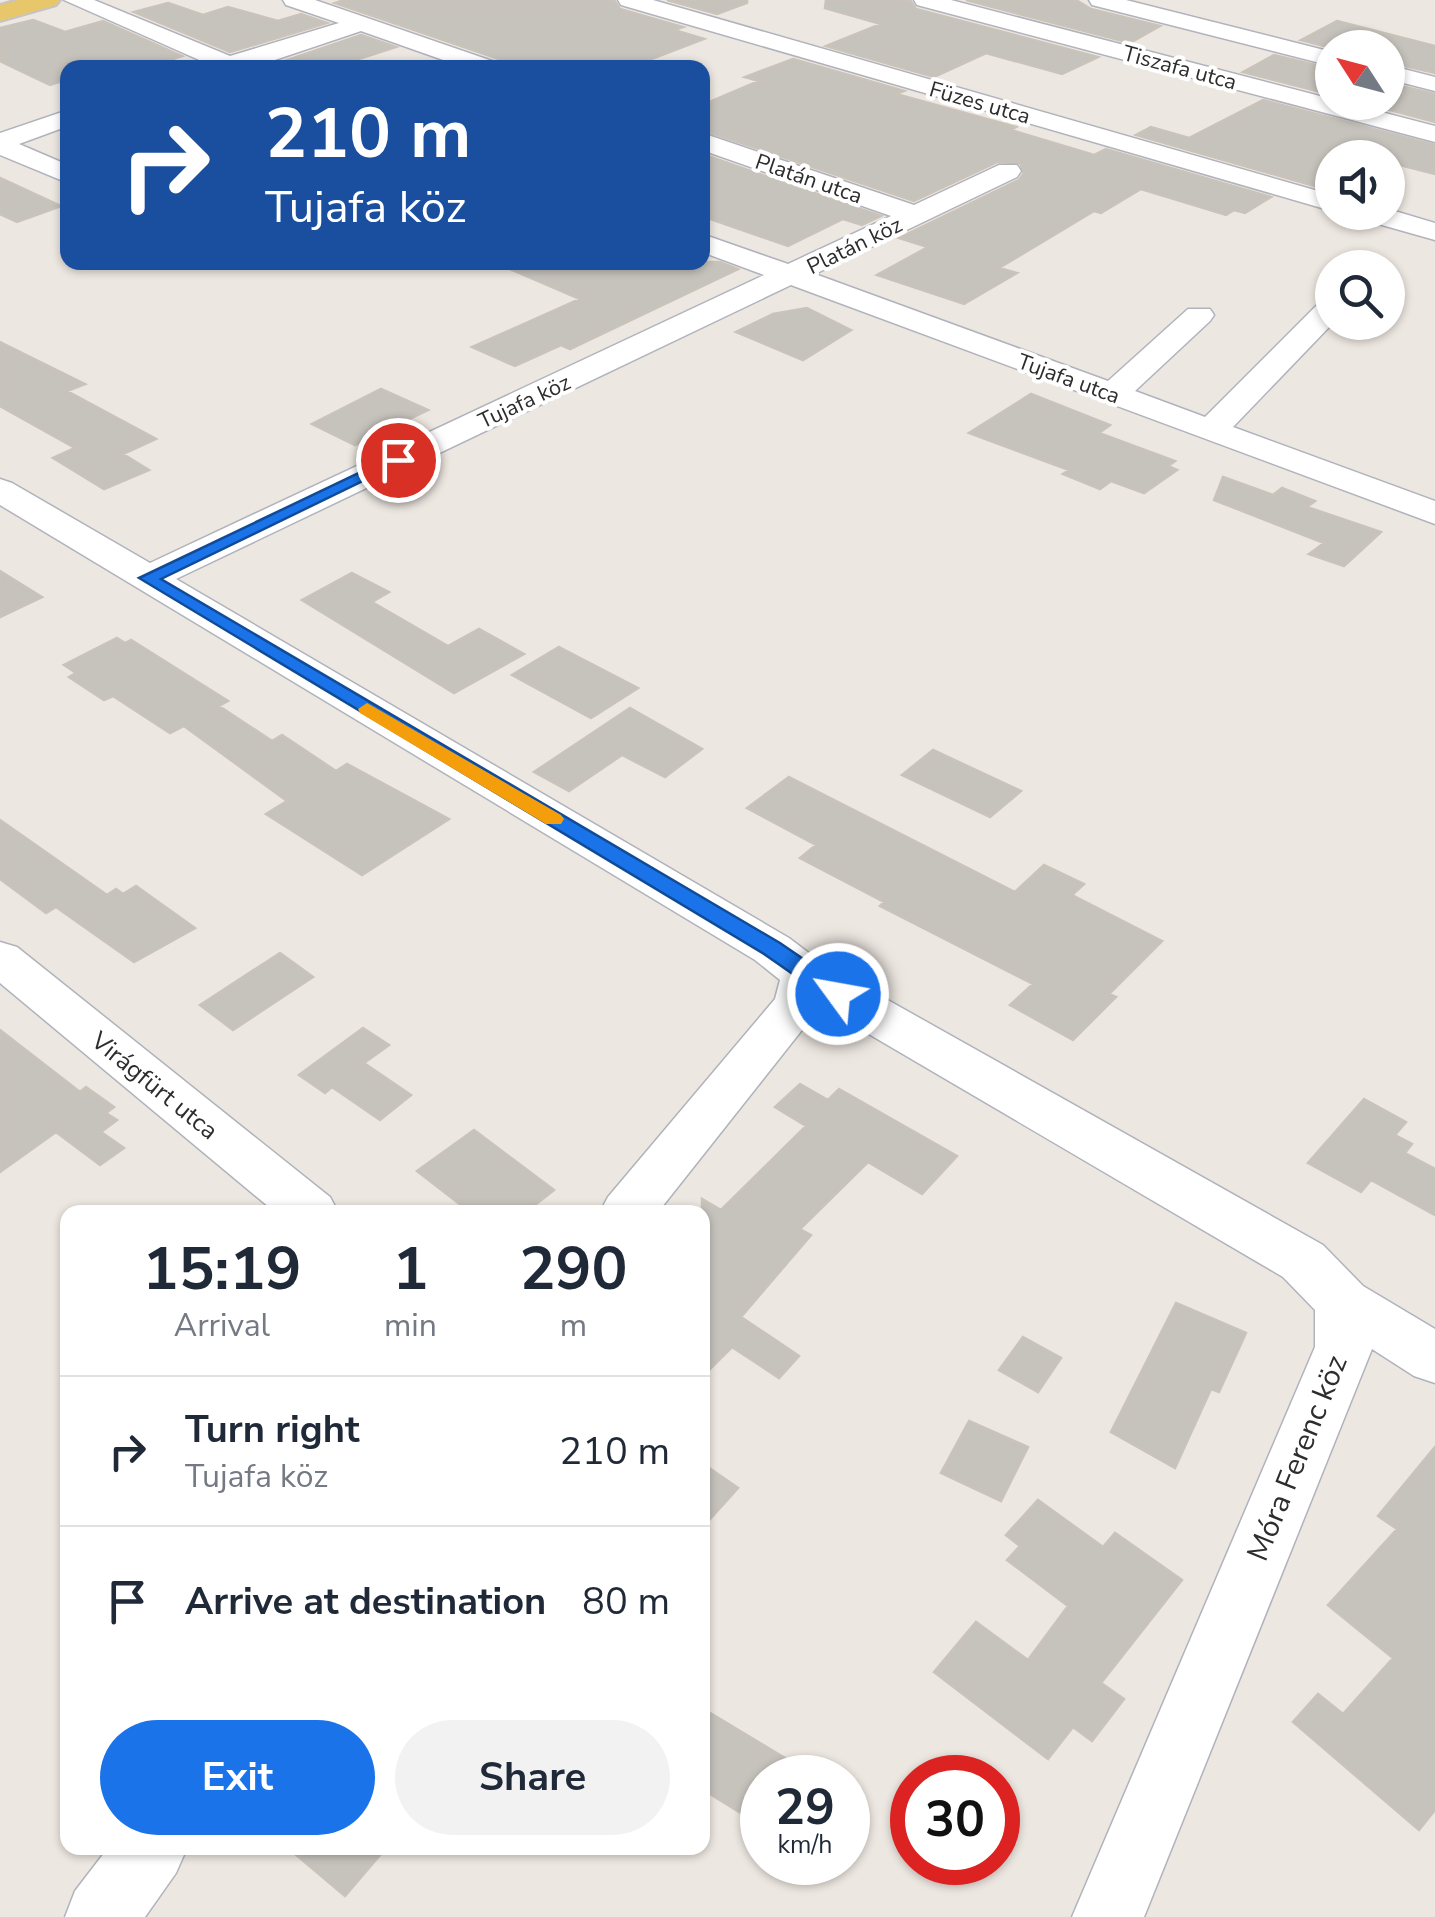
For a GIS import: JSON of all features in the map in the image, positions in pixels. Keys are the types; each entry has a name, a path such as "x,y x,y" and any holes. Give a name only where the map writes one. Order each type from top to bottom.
{"main road":[{"path":"0,3 12,0"},
{"path":"0,13 47,0"}],"street":[{"path":"74,0 213,60"},
{"path":"294,0 467,60"},
{"name":"Füzes utca","path":"628,0 1315,198"},
{"name":"Tiszafa utca","path":"926,0 1435,134"},
{"path":"1100,0 1315,54"},
{"path":"246,60 363,24"},
{"path":"1405,76 1435,84"},
{"path":"60,119 4,138 0,144 60,171"},
{"name":"Platán utca","path":"710,144 916,215"},
{"name":"Platán köz","path":"792,275 1008,171"},
{"path":"1405,223 1435,232"},
{"name":"Tujafa utca","path":"710,245 1435,513"},
{"name":"Tujafa köz","path":"148,578 792,275"},
{"path":"1113,394 1199,315"},
{"path":"1211,430 1315,324"},
{"path":"0,490 772,949 805,975 1303,1261 1343,1302 1435,1359"},
{"name":"Virágfürt utca","path":"0,958 302,1205"},
{"path":"634,1205 798,1004 805,975"},
{"name":"Móra Ferenc köz","path":"1108,1917 1344,1347 1343,1302"},
{"path":"101,1917 146,1855"}],"building":[{"path":"614,0 620,9 683,27 674,30 704,39 649,60 500,60 335,3"},
{"path":"667,0 747,0 747,3 717,14"},
{"path":"826,0 910,0 916,9 1098,57 1062,74 986,53 934,77 826,46 881,24 825,8"},
{"path":"966,0 1076,0 1091,9 1160,26 1130,43"},
{"path":"168,3 203,15 228,7 278,21 301,14 327,23 230,52 134,12"},
{"path":"33,20 65,32 103,21 182,56 170,60 60,60 60,82 50,85 0,61 0,28"},
{"path":"1337,21 1372,30 1320,30"},
{"path":"1315,33 1315,44 1301,40"},
{"path":"361,35 396,47 356,60 288,60"},
{"path":"1405,38 1435,46 1435,73 1405,66"},
{"path":"1274,55 1315,65 1315,91 1243,72"},
{"path":"793,59 904,91 896,94 1016,127 1011,130 1094,155 1106,149 1271,197 1245,213 1234,210 1226,215 1141,189 1101,213 1094,211 999,268 1017,273 964,304 877,275 928,247 899,238 1019,180 1024,173 1020,163 997,162 914,201 710,133 710,102 759,81 745,77"},
{"path":"1405,87 1435,94 1435,122 1405,114"},
{"path":"1263,100 1315,114 1315,120 1339,120 1435,145 1435,174 1405,166 1405,140 1315,140 1315,186 1136,135 1151,127 1189,138"},
{"path":"710,157 881,216 862,225 843,219 788,246 710,219"},
{"path":"0,178 60,206 17,222 0,214"},
{"path":"710,262 738,269 570,349 561,345 515,366 472,347 580,299 513,270 710,270"},
{"path":"807,308 851,330 803,360 736,332 773,314"},
{"path":"0,342 85,384 67,391 156,439 123,454 149,470 104,489 53,458 75,448 0,406"},
{"path":"381,389 428,410 355,445 312,424"},
{"path":"1031,394 1110,425 1099,433 1175,461 1168,466 1177,470 1144,493 1111,481 1100,489 1063,474 1069,470 969,433"},
{"path":"1223,477 1273,495 1282,488 1315,501 1307,507 1381,532 1344,566 1309,554 1324,543 1214,500"},
{"path":"0,571 42,597 0,617"},
{"path":"352,573 389,592 372,602 448,646 479,629 524,654 454,693 302,600"},
{"path":"117,638 125,643 131,640 228,701 219,706 272,741 282,735 336,771 347,764 449,819 362,875 266,814 287,801 184,726 170,733 113,696 104,700 69,677 76,673 64,665"},
{"path":"559,647 638,688 591,718 512,675"},
{"path":"630,708 702,749 665,777 622,755 569,791 534,772"},
{"path":"933,750 1021,791 990,817 902,775"},
{"path":"789,777 1015,892 1044,865 1084,884 1072,895 1162,941 1109,994 1116,997 1073,1040 1010,1005 1033,984 880,906 884,902 800,858 816,845 747,808"},
{"path":"0,820 107,895 116,889 123,894 136,886 195,928 134,962 56,907 46,913 0,879"},
{"path":"280,953 313,977 233,1030 200,1005"},
{"path":"363,1028 389,1045 364,1063 411,1095 380,1120 332,1087 325,1093 299,1075"},
{"path":"0,1030 80,1092 86,1087 114,1107 106,1113 117,1120 101,1132 124,1148 100,1165 56,1132 0,1172"},
{"path":"800,1084 828,1100 839,1089 957,1156 922,1194 868,1162 800,1229 811,1235 741,1317 799,1356 779,1378 732,1347 710,1369 710,1205 702,1205 702,1199 721,1210 806,1126 775,1107"},
{"path":"1364,1099 1406,1122 1395,1135 1412,1144 1405,1153 1435,1169 1435,1215 1371,1180 1361,1192 1308,1163"},
{"path":"474,1130 554,1190 535,1205 461,1205 417,1171"},
{"path":"1176,1303 1246,1333 1219,1392 1211,1389 1175,1468 1111,1432"},
{"path":"1023,1337 1061,1358 1038,1392 999,1370"},
{"path":"969,1421 1028,1447 1001,1501 941,1473"},
{"path":"1435,1447 1435,1810 1419,1830 1293,1722 1318,1694 1343,1714 1393,1658 1328,1605 1397,1529 1378,1516"},
{"path":"710,1469 738,1488 710,1519"},
{"path":"1038,1500 1103,1547 1115,1533 1182,1580 1101,1683 1124,1699 1092,1741 1073,1727 1048,1759 934,1672 976,1622 1028,1660 1068,1606 1007,1560 1020,1546 1006,1535"},
{"path":"710,1713 780,1755 740,1755 740,1812 710,1794"},
{"path":"296,1855 380,1855 345,1896"}],"slow traffic":[{"path":"367,709 554,819"}],"route":[{"path":"398,460 148,578 772,949 838,994"}]}
